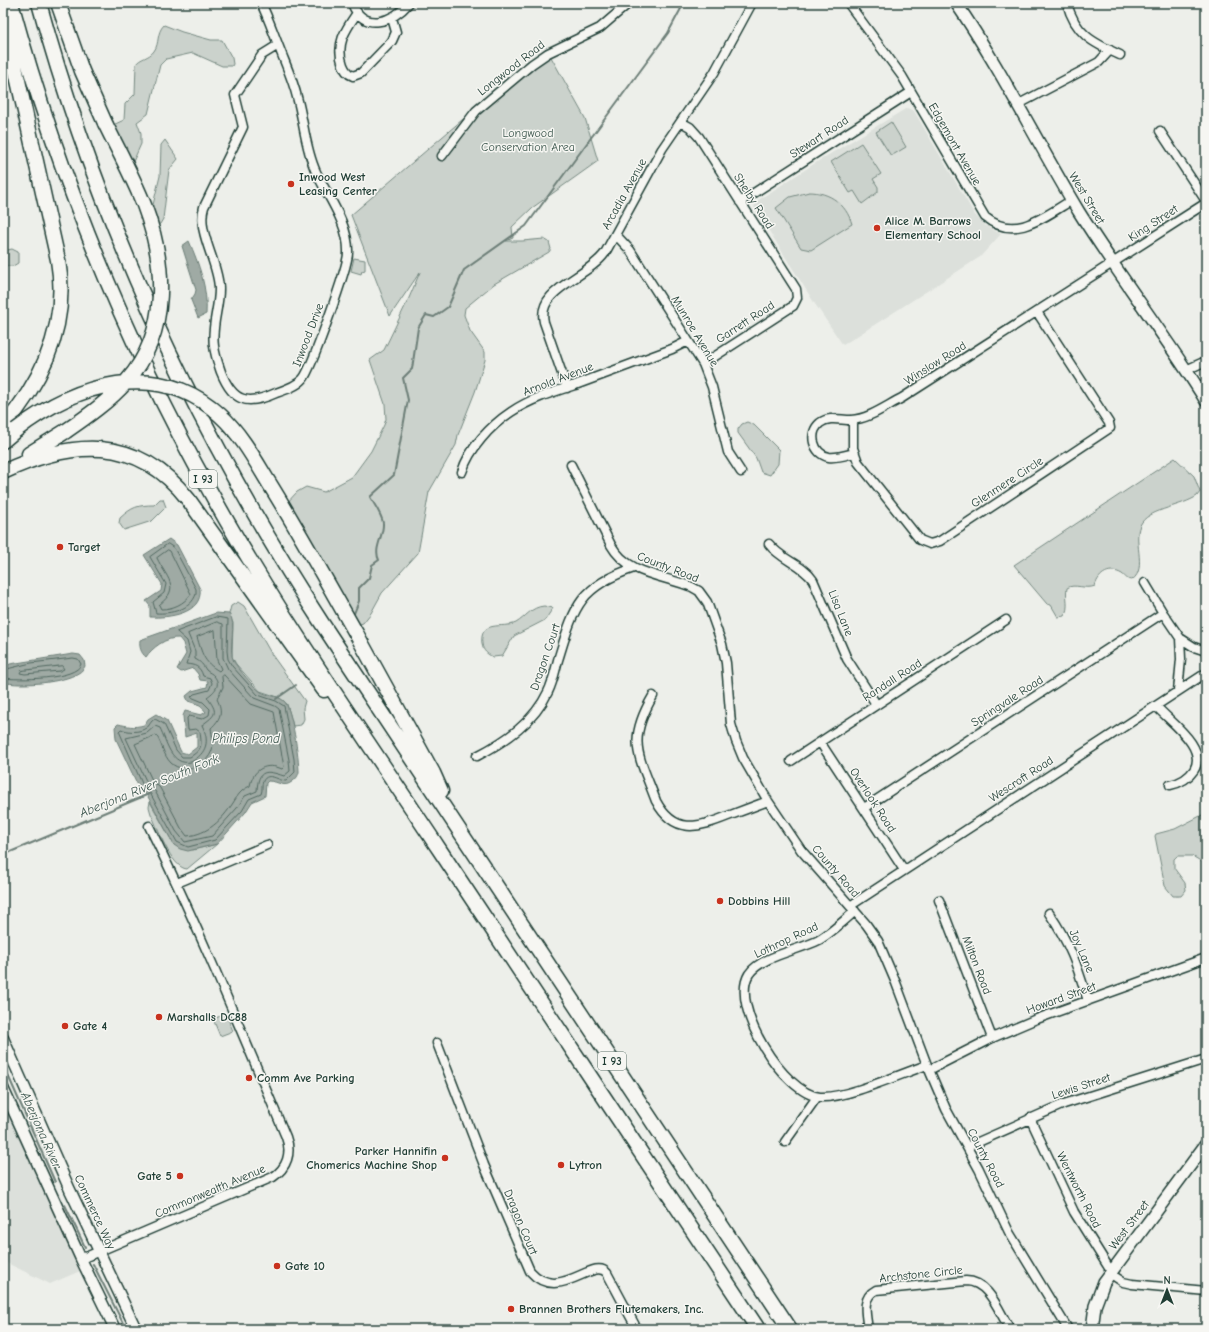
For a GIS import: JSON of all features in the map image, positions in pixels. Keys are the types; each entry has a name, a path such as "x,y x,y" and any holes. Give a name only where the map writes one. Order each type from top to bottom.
{"highway":[{"name":"I 93","path":"11,3 37,90 68,182 103,272 154,384 199,471 235,535 286,618 758,1329"},
{"name":"I 93","path":"39,3 66,92 104,201 148,307 196,409 240,491 290,574 790,1329"},
{"path":"3,472 100,407 128,380 140,362 148,346 159,310 160,269 153,231 141,197 105,123 77,60 58,3"},
{"path":"3,13 58,260 61,291 58,325 45,362 3,441"},
{"path":"10,429 63,401 86,392 114,384 134,382 155,384 180,390 204,402 224,419 246,446 295,526 433,773 458,828"},
{"path":"3,472 43,455 67,450 90,448 125,454 146,463 159,471 183,493 319,684 357,725"}],"main road":[{"name":"West Street","path":"956,3 1072,200 1112,264 1206,401"},
{"name":"West Street","path":"1090,1329 1096,1300 1102,1286 1206,1144"}],"street":[{"name":"Inwood Drive","path":"261,3 278,46 297,96 305,139 312,162 345,230 348,244 348,257 344,275 304,378 282,391 254,400 241,398 230,391 216,356 213,343 219,287 216,269 203,227 202,216 204,208 243,127 236,101 237,92 262,55 278,46"},
{"path":"352,3 357,13 373,21 382,21 392,18 409,3"},
{"name":"Longwood Road","path":"442,156 476,111 532,64 552,51 600,28 629,3"},
{"name":"Arcadia Avenue","path":"566,388 544,322 544,307 553,293 596,264 616,235 655,162 714,73 752,3"},
{"name":"Edgemont Avenue","path":"848,3 887,54 911,92 981,213 989,221 1002,227 1023,227 1033,223 1072,200"},
{"path":"1067,3 1073,19 1081,31 1092,41 1120,55"},
{"path":"357,13 346,29 340,46 343,64 347,72 353,76 361,73 392,41 396,32 392,18"},
{"path":"1017,105 1099,62 1110,50"},
{"name":"Stewart Road","path":"740,202 911,92"},
{"name":"Shelby Road","path":"681,122 690,127 699,137 796,289 797,298"},
{"path":"1160,131 1206,202"},
{"name":"King Street","path":"1112,264 1206,202"},
{"name":"Munroe Avenue","path":"616,235 630,250 703,364 713,392 728,452 741,472"},
{"name":"Winslow Road","path":"854,453 834,457 826,456 818,451 813,439 816,428 823,422 834,419 853,420 870,414 923,385 1112,264"},
{"name":"Garrett Road","path":"703,364 790,308 797,298"},
{"name":"Glenmere Circle","path":"853,420 854,453 862,468 922,542 930,544 940,541 1108,431 1110,427 1109,422 1037,312"},
{"name":"Arnold Avenue","path":"462,472 471,452 504,417 524,404 672,349 688,341"},
{"path":"1186,370 1206,360"},
{"name":"County Road","path":"571,465 614,550 624,562 634,568 692,587 699,592 707,602 724,653 731,724 734,737 743,758 768,801 805,854 869,928 880,946 902,998 928,1068 952,1120 1009,1232 1068,1329"},
{"name":"Lisa Lane","path":"769,544 775,552 804,569 813,580 847,659 876,704"},
{"name":"Dragon Court","path":"477,756 515,734 544,698 551,685 570,623 582,599 593,588 602,582 634,568"},
{"path":"1145,583 1180,638 1194,647 1206,651"},
{"name":"Springvale Road","path":"864,808 1163,613"},
{"name":"Randall Road","path":"791,761 1006,620"},
{"path":"1178,691 1182,659 1180,638"},
{"name":"Wescroft Road","path":"852,909 904,870 1206,673"},
{"path":"653,696 639,723 637,746 656,802 670,819 681,825 701,826 768,801"},
{"path":"1156,706 1192,743 1197,751 1196,766 1190,776 1181,782 1170,785"},
{"name":"Overlook Road","path":"820,742 904,870"},
{"name":"Commonwealth Avenue","path":"81,1259 273,1177 282,1168 288,1157 289,1147 286,1138 177,883 149,826"},
{"path":"177,883 267,845"},
{"name":"Milton Road","path":"939,900 992,1038"},
{"name":"Lothrop Road","path":"817,1097 804,1092 794,1084 767,1051 753,1026 747,1010 744,986 750,973 756,967 820,939 852,909"},
{"name":"Joy Lane","path":"1049,913 1064,935 1076,959 1088,1001"},
{"name":"Howard Street","path":"928,1068 1034,1020 1206,958"},
{"name":"Commerce Way","path":"3,1038 70,1190 136,1329"},
{"name":"Dragon Court","path":"437,1043 484,1165 530,1271 542,1279 558,1283 573,1280 596,1268 603,1269 607,1273 637,1329"},
{"name":"Lewis Street","path":"967,1147 1064,1104 1206,1059"},
{"path":"785,1142 817,1097 842,1095 928,1068"},
{"path":"3,1088 81,1259 115,1329"},
{"name":"Wentworth Road","path":"1030,1118 1074,1212 1111,1272"},
{"path":"1111,1272 1118,1280 1126,1283 1206,1291"},
{"name":"Archstone Circle","path":"868,1329 866,1302 870,1295 876,1290 968,1280 980,1284 986,1289 1010,1329"}],"shaded area":[{"name":"Alice M. Barrows Elementary School","path":"907,108 914,111 975,215 986,226 1001,234 980,257 843,345 815,304 754,207 757,201 820,160"},
{"path":"3,1101 80,1271 50,1284 3,1261"}],"green space":[{"path":"164,25 211,40 222,40 232,58 233,64 232,66 222,66 193,53 166,59 160,65 148,114 137,122 141,133 141,144 132,164 113,125 124,120 125,104 135,94 136,64 154,51 160,31"},
{"name":"Longwood Conservation Area","path":"546,48 585,118 598,161 532,208 512,227 513,238 506,241 544,239 549,242 551,249 549,252 494,284 465,308 464,315 470,331 485,352 485,360 475,392 458,435 456,445 429,492 418,553 382,593 371,613 363,623 360,624 356,621 285,505 297,492 306,487 324,492 352,477 371,451 386,419 385,404 370,360 384,350 420,272 390,316 351,215"},
{"path":"891,122 906,147 891,156 876,132"},
{"path":"165,140 178,159 169,170 163,219 160,224 157,225 151,213 160,176 161,145"},
{"path":"861,143 881,174 873,179 878,187 878,192 862,204 854,191 850,193 831,162"},
{"path":"809,192 824,194 836,200 846,211 852,224 811,250 801,248 776,208 790,197"},
{"path":"12,249 18,252 18,263 13,266 3,266 3,251"},
{"path":"354,258 365,260 365,270 362,271 361,274 351,271"},
{"path":"747,422 754,425 779,450 778,464 770,475 761,472 756,458 738,433 738,429 742,424"},
{"path":"1175,458 1194,476 1200,492 1197,496 1191,499 1152,514 1142,522 1138,536 1139,568 1137,575 1132,580 1118,572 1109,571 1099,578 1095,586 1073,586 1067,588 1066,613 1064,616 1058,617 1051,605 1047,604 1014,565"},
{"path":"160,499 163,499 166,507 152,521 124,530 119,523 120,518 128,511 139,506 154,505"},
{"path":"238,602 244,606 272,655 305,701 303,708 304,719 301,725 293,726 287,704 278,697 260,691 236,664 232,657 233,623 229,614 231,606"},
{"path":"544,606 553,608 545,620 514,636 502,656 493,657 484,650 482,636 484,631 488,628 493,626 511,625 520,621 532,610"},
{"path":"150,802 174,845 193,850 217,844 187,869 181,867 170,855 161,837 151,814 149,807"},
{"path":"1206,813 1206,864 1192,856 1177,856 1174,859 1174,868 1185,883 1186,890 1181,896 1173,896 1165,886 1155,836 1156,834 1175,829"},
{"path":"226,1014 233,1031 220,1036 213,1019"}],"water":[{"path":"189,241 199,268 206,295 206,314 198,318 191,300 196,290 182,246"},
{"path":"169,539 177,545 200,589 199,597 196,604 183,613 166,617 150,617 150,606 146,601 161,591 162,584 144,555"},
{"name":"Philips Pond","path":"216,613 229,614 232,618 232,656 239,669 258,690 281,699 287,706 290,713 298,756 299,772 295,779 284,785 268,781 266,783 265,796 252,802 245,813 217,844 188,851 180,849 174,845 147,795 141,792 116,739 115,727 118,724 134,727 144,725 148,719 156,714 167,721 181,752 188,754 197,747 197,733 185,737 183,716 185,711 201,715 206,712 200,705 188,701 186,696 192,691 207,687 208,681 200,680 198,674 193,668 181,672 177,669 186,654 183,643 179,638 164,641 152,650 146,657 141,650 140,640"},
{"path":"73,654 80,655 84,660 85,666 80,672 72,676 60,680 34,684 3,682 3,668 10,664"}],"waterway":[{"name":"Aberjona River South Fork","path":"353,616 359,601 359,588 369,578 372,565 379,560 377,551 383,523 380,513 370,497 394,475 408,400 403,378 412,369 418,328 426,315 434,317 448,307 464,270 526,226 668,33 684,3"},
{"name":"Aberjona River South Fork","path":"276,699 296,685"},
{"name":"Aberjona River South Fork","path":"3,855 149,794"},
{"name":"Aberjona River","path":"3,1064 55,1182"},
{"name":"Aberjona River","path":"65,1205 85,1247"},
{"name":"Aberjona River","path":"93,1264 126,1329"}],"place":[{"name":"Inwood West Leasing Center","path":"291,184"},
{"name":"Alice M. Barrows Elementary School","path":"877,228"},
{"name":"Target","path":"60,547"},
{"name":"Dobbins Hill","path":"720,901"},
{"name":"Marshalls DC88","path":"159,1017"},
{"name":"Gate 4","path":"65,1026"},
{"name":"Comm Ave Parking","path":"249,1078"},
{"name":"Parker Hannifin Chomerics Machine Shop","path":"445,1158"},
{"name":"Lytron","path":"561,1165"},
{"name":"Gate 5","path":"180,1176"},
{"name":"Gate 10","path":"277,1266"},
{"name":"Brannen Brothers Flutemakers, Inc.","path":"511,1309"}]}
